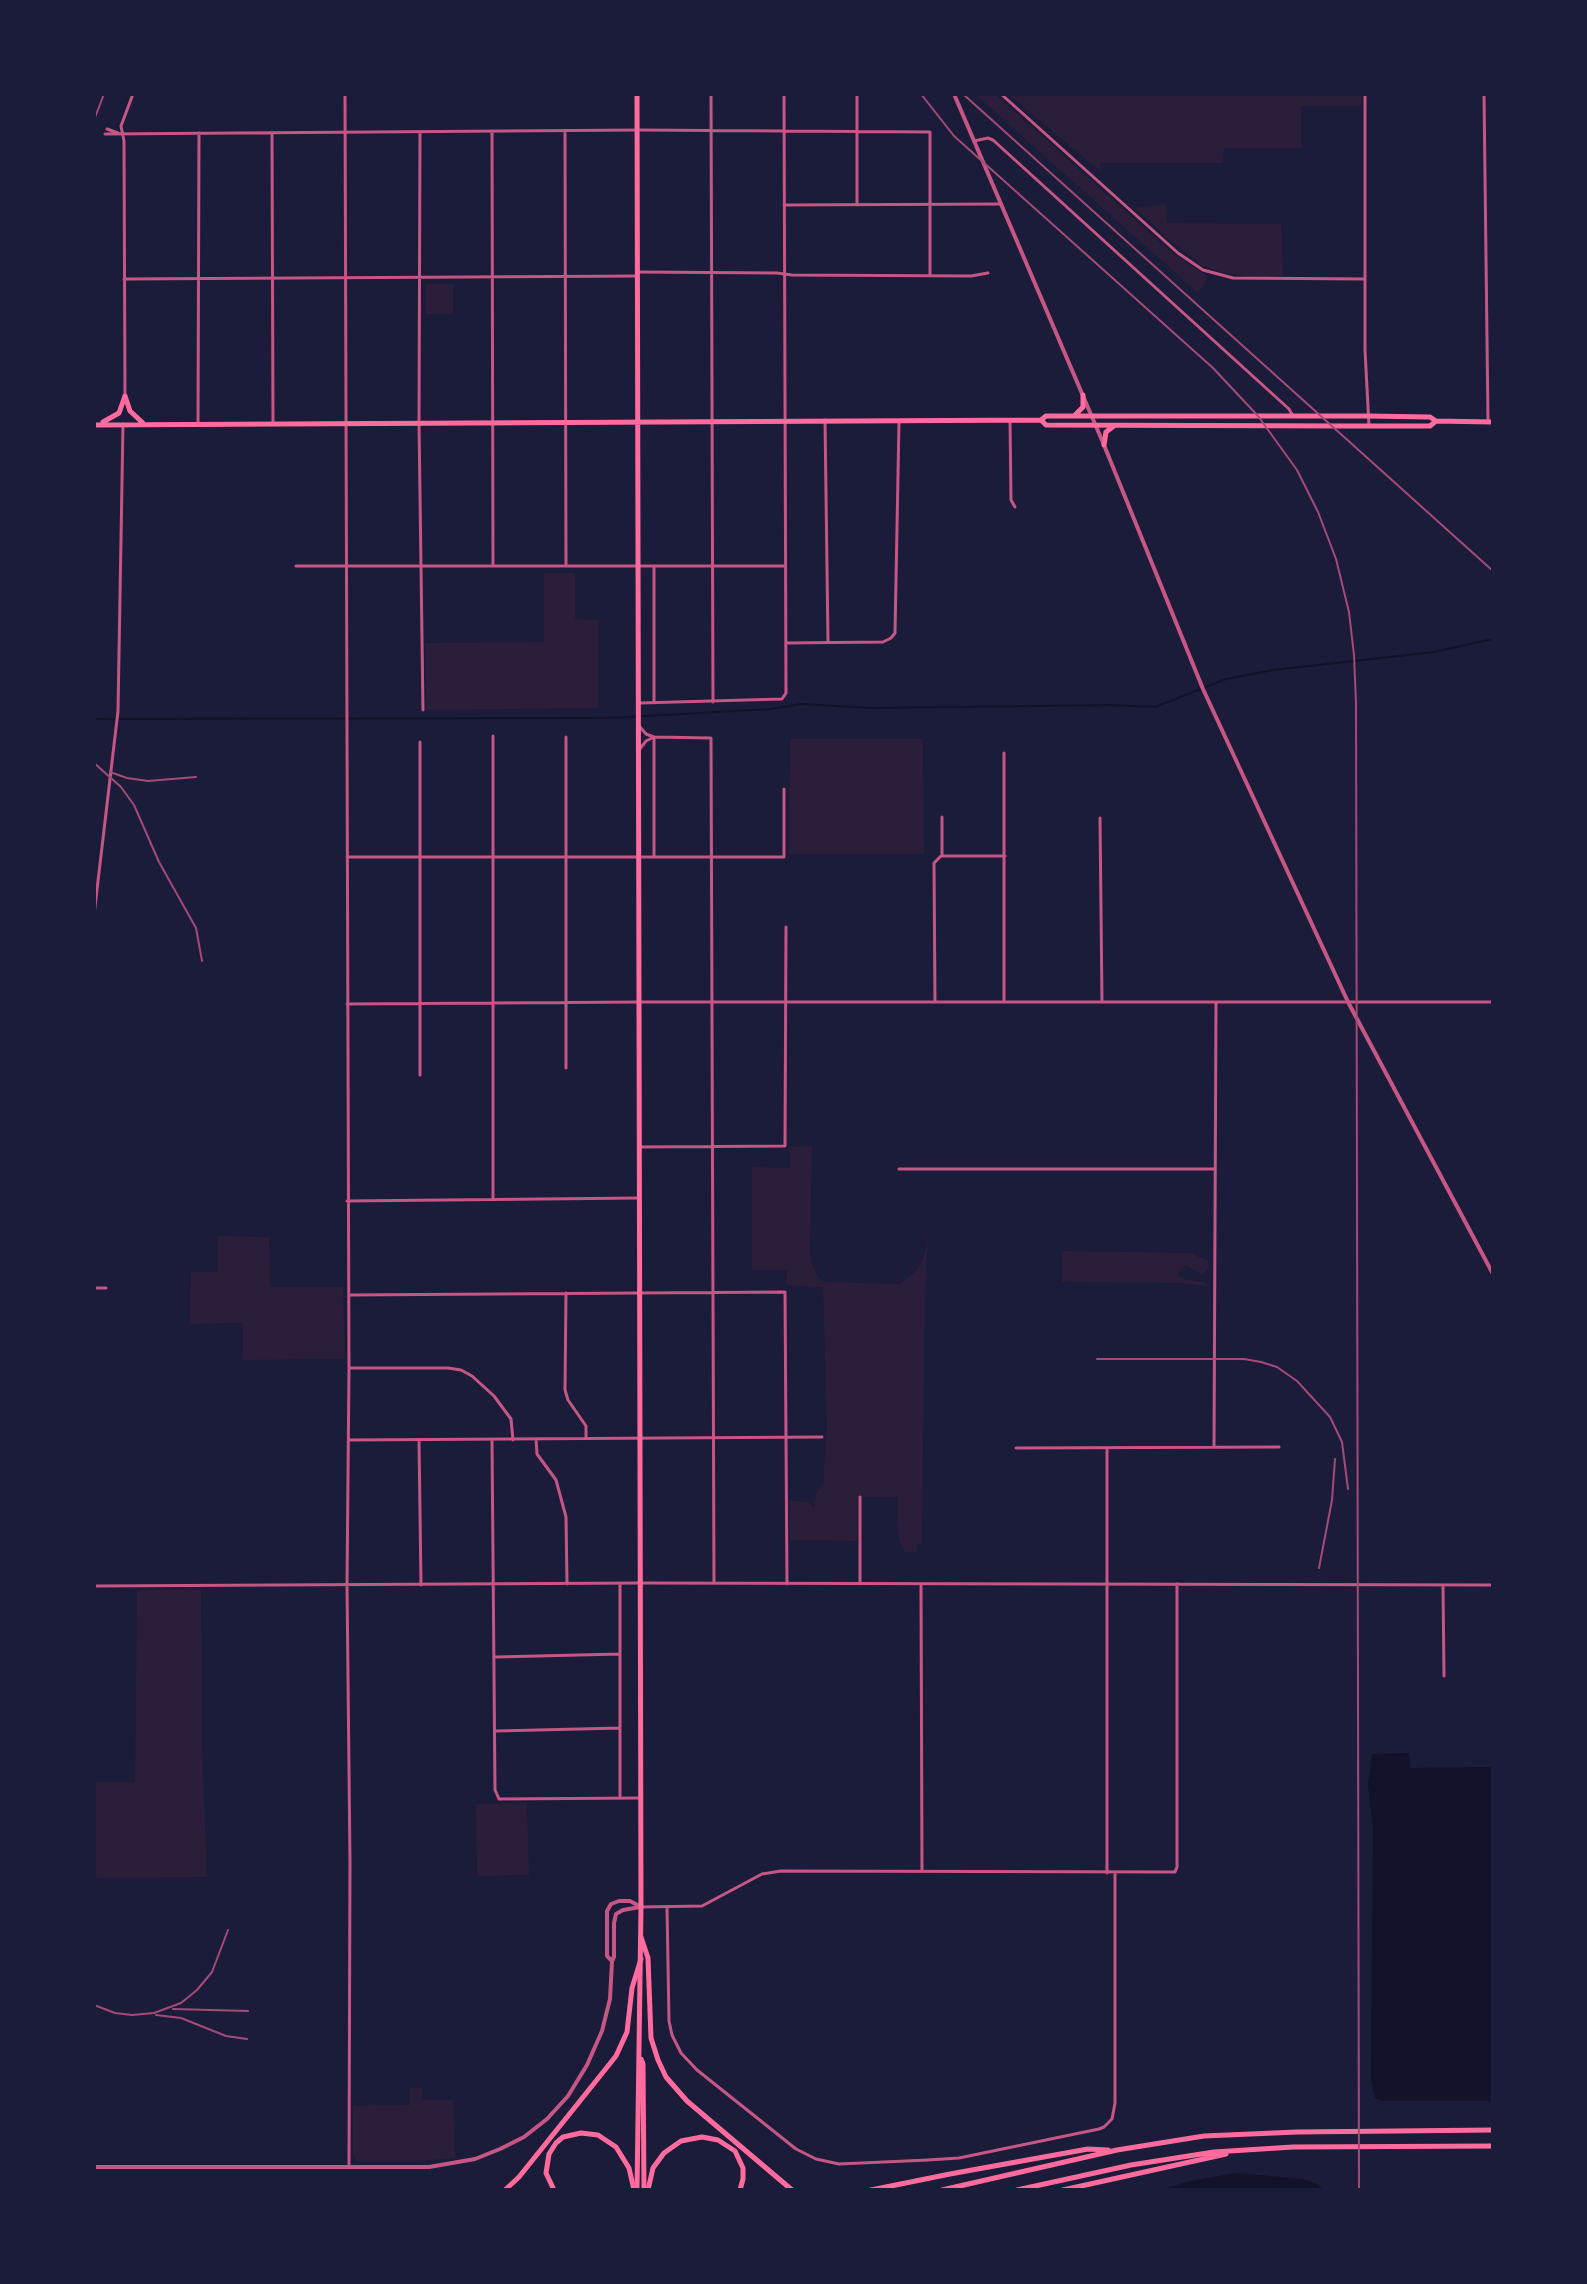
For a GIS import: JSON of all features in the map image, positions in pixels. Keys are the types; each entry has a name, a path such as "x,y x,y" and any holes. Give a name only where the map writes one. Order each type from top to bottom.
{"main road":[{"path":"635,2190 641,1959 637,94"},
{"path":"1074,416 1083,407 1083,395"},
{"path":"125,396 130,411 143,424"},
{"path":"96,424 119,413 125,396"},
{"path":"96,424 1041,420 1046,416 1368,416 1490,422"},
{"path":"1293,416 1293,426"},
{"path":"1041,420 1046,425 1293,426 1430,426 1436,421"},
{"path":"1104,445 1106,432 1115,425"},
{"path":"641,1937 648,1958 651,2038 666,2077 687,2101 792,2190"},
{"path":"505,2190 519,2177 616,2056 627,2032 632,1988 641,1959"},
{"path":"640,2058 643,2064 646,2190"},
{"path":"942,2190 1117,2150 1204,2136 1493,2130"},
{"path":"554,2190 546,2173 549,2154 563,2137 581,2133 603,2137 619,2150 631,2173 635,2190"},
{"path":"646,2190 653,2168 666,2150 681,2141 702,2137 722,2142 735,2151 743,2168 740,2190"},
{"path":"1017,2190 1177,2157 1253,2149 1493,2146"},
{"path":"871,2190 1088,2149 1117,2150"},
{"path":"1063,2190 1253,2149"}],"street":[{"path":"125,396 124,141 121,126 133,94"},
{"path":"345,94 349,2166"},
{"path":"711,94 713,703"},
{"path":"639,703 782,699 786,693 784,94"},
{"path":"857,94 857,205"},
{"path":"954,94 1096,425 1202,686 1348,1002 1493,1274"},
{"path":"1001,94 1178,253 1203,270 1233,278 1365,279"},
{"path":"1365,94 1369,426"},
{"path":"1484,94 1490,422"},
{"path":"565,131 566,566"},
{"path":"106,132 930,132 930,276"},
{"path":"420,132 419,423 423,710"},
{"path":"492,132 493,566"},
{"path":"198,424 199,133"},
{"path":"272,133 273,424"},
{"path":"974,141 993,140 1289,409 1293,416"},
{"path":"784,205 1001,204"},
{"path":"124,279 712,273 930,276 988,273"},
{"path":"825,420 828,642"},
{"path":"786,643 883,642 891,638 897,628 899,420"},
{"path":"1010,420 1011,500 1015,507"},
{"path":"94,915 118,711 123,424"},
{"path":"296,566 786,566"},
{"path":"654,566 654,703"},
{"path":"639,725 646,734 654,737 711,738 714,1583"},
{"path":"493,736 493,1199"},
{"path":"566,737 566,1068"},
{"path":"639,750 654,737"},
{"path":"654,737 654,857"},
{"path":"420,742 420,1075"},
{"path":"1004,753 1004,1002"},
{"path":"347,857 784,857 784,789"},
{"path":"942,817 942,856"},
{"path":"1100,818 1102,1002"},
{"path":"935,1002 934,863 942,856 1005,856"},
{"path":"639,1147 785,1146 786,927"},
{"path":"1214,1447 1216,1002"},
{"path":"347,1004 1493,1002"},
{"path":"899,1169 1215,1169"},
{"path":"347,1201 639,1198"},
{"path":"94,1288 106,1288"},
{"path":"348,1295 785,1292 787,1584"},
{"path":"566,1293 565,1390 568,1400 586,1426 586,1438"},
{"path":"349,1368 461,1370 494,1396 511,1419 513,1440"},
{"path":"349,1440 822,1437"},
{"path":"536,1439 537,1454 556,1480 566,1517 567,1584"},
{"path":"419,1440 421,1585"},
{"path":"492,1440 495,1790 499,1799 640,1798"},
{"path":"1016,1448 1279,1447"},
{"path":"1107,1448 1107,1873"},
{"path":"860,1497 860,1584"},
{"path":"94,1586 640,1583 1493,1585"},
{"path":"620,1584 620,1798"},
{"path":"921,1584 922,1871"},
{"path":"94,2167 429,2167 475,2159 500,2149 524,2137 547,2119 568,2096 593,2053 606,2019 614,1957 614,1923 616,1914 623,1910 705,1905 748,1881 781,1871 1175,1872 1177,1584"},
{"path":"1443,1585 1444,1676"},
{"path":"494,1657 620,1654"},
{"path":"494,1731 620,1728"},
{"path":"667,1907 669,2021 681,2053 697,2070 796,2149 816,2159 839,2164 959,2158 1099,2129 1112,2119 1115,2103 1115,1873"},
{"path":"612,1961 607,1956 609,1907 624,1901 641,1907"}],"shaded area":[{"path":"975,94 995,94 1172,253 1208,277 1198,293"},
{"path":"1361,94 1361,106 1301,106 1301,148 1224,148 1223,163 1100,163 1100,171 1009,95"},
{"path":"1165,204 1167,223 1281,224 1283,276 1248,276 1220,272 1201,265 1135,208"},
{"path":"426,284 453,284 453,314 426,314"},
{"path":"544,573 575,573 575,619 599,620 598,708 426,710 425,643 544,642"},
{"path":"790,739 923,739 924,854 789,854"},
{"path":"812,1146 810,1253 819,1278 825,1282 900,1284 915,1272 923,1259 928,1239 922,1543 917,1544 916,1552 905,1552 899,1541 897,1497 858,1497 857,1541 790,1540 789,1500 808,1502 814,1508 816,1494 823,1484 827,1426 823,1287 787,1285 787,1270 752,1270 752,1167 791,1168 789,1147"},
{"path":"218,1236 269,1237 270,1287 343,1287 345,1359 243,1360 243,1323 190,1324 191,1272 217,1272"},
{"path":"1062,1251 1193,1253 1208,1260 1208,1268 1202,1275 1187,1265 1180,1269 1178,1276 1204,1282 1207,1286 1062,1282"},
{"path":"137,1590 201,1590 207,1877 94,1878 94,1782 135,1782"},
{"path":"1409,1753 1410,1768 1493,1767 1493,2101 1382,2101 1375,2098 1371,2078 1373,1827 1368,1784 1372,1754"},
{"path":"527,1803 529,1875 477,1876 476,1804"},
{"path":"410,2088 422,2088 423,2100 453,2100 455,2158 357,2161 353,2155 353,2106 410,2105"},
{"path":"1236,2173 1304,2179 1324,2190 1161,2190"}],"waterway":[{"path":"94,719 608,718 771,709 801,704 870,708 1155,707 1226,679 1273,670 1434,652 1493,639"}],"railway":[{"path":"94,120 104,94"},
{"path":"921,94 954,136 1213,368 1258,416 1297,470 1318,512 1336,559 1349,612 1356,703 1359,2190"},
{"path":"963,94 1493,571"},
{"path":"94,763 121,787 134,805 159,862 196,928 202,961"},
{"path":"110,772 148,781 196,777"},
{"path":"1097,1359 1244,1359 1277,1367 1297,1381 1330,1417 1342,1442 1348,1489"},
{"path":"1319,1568 1332,1500 1335,1459"},
{"path":"94,2005 132,2015 154,2013 181,2003 212,1972 228,1930"},
{"path":"173,2009 248,2011"},
{"path":"156,2015 181,2018 226,2036 247,2039"}]}
